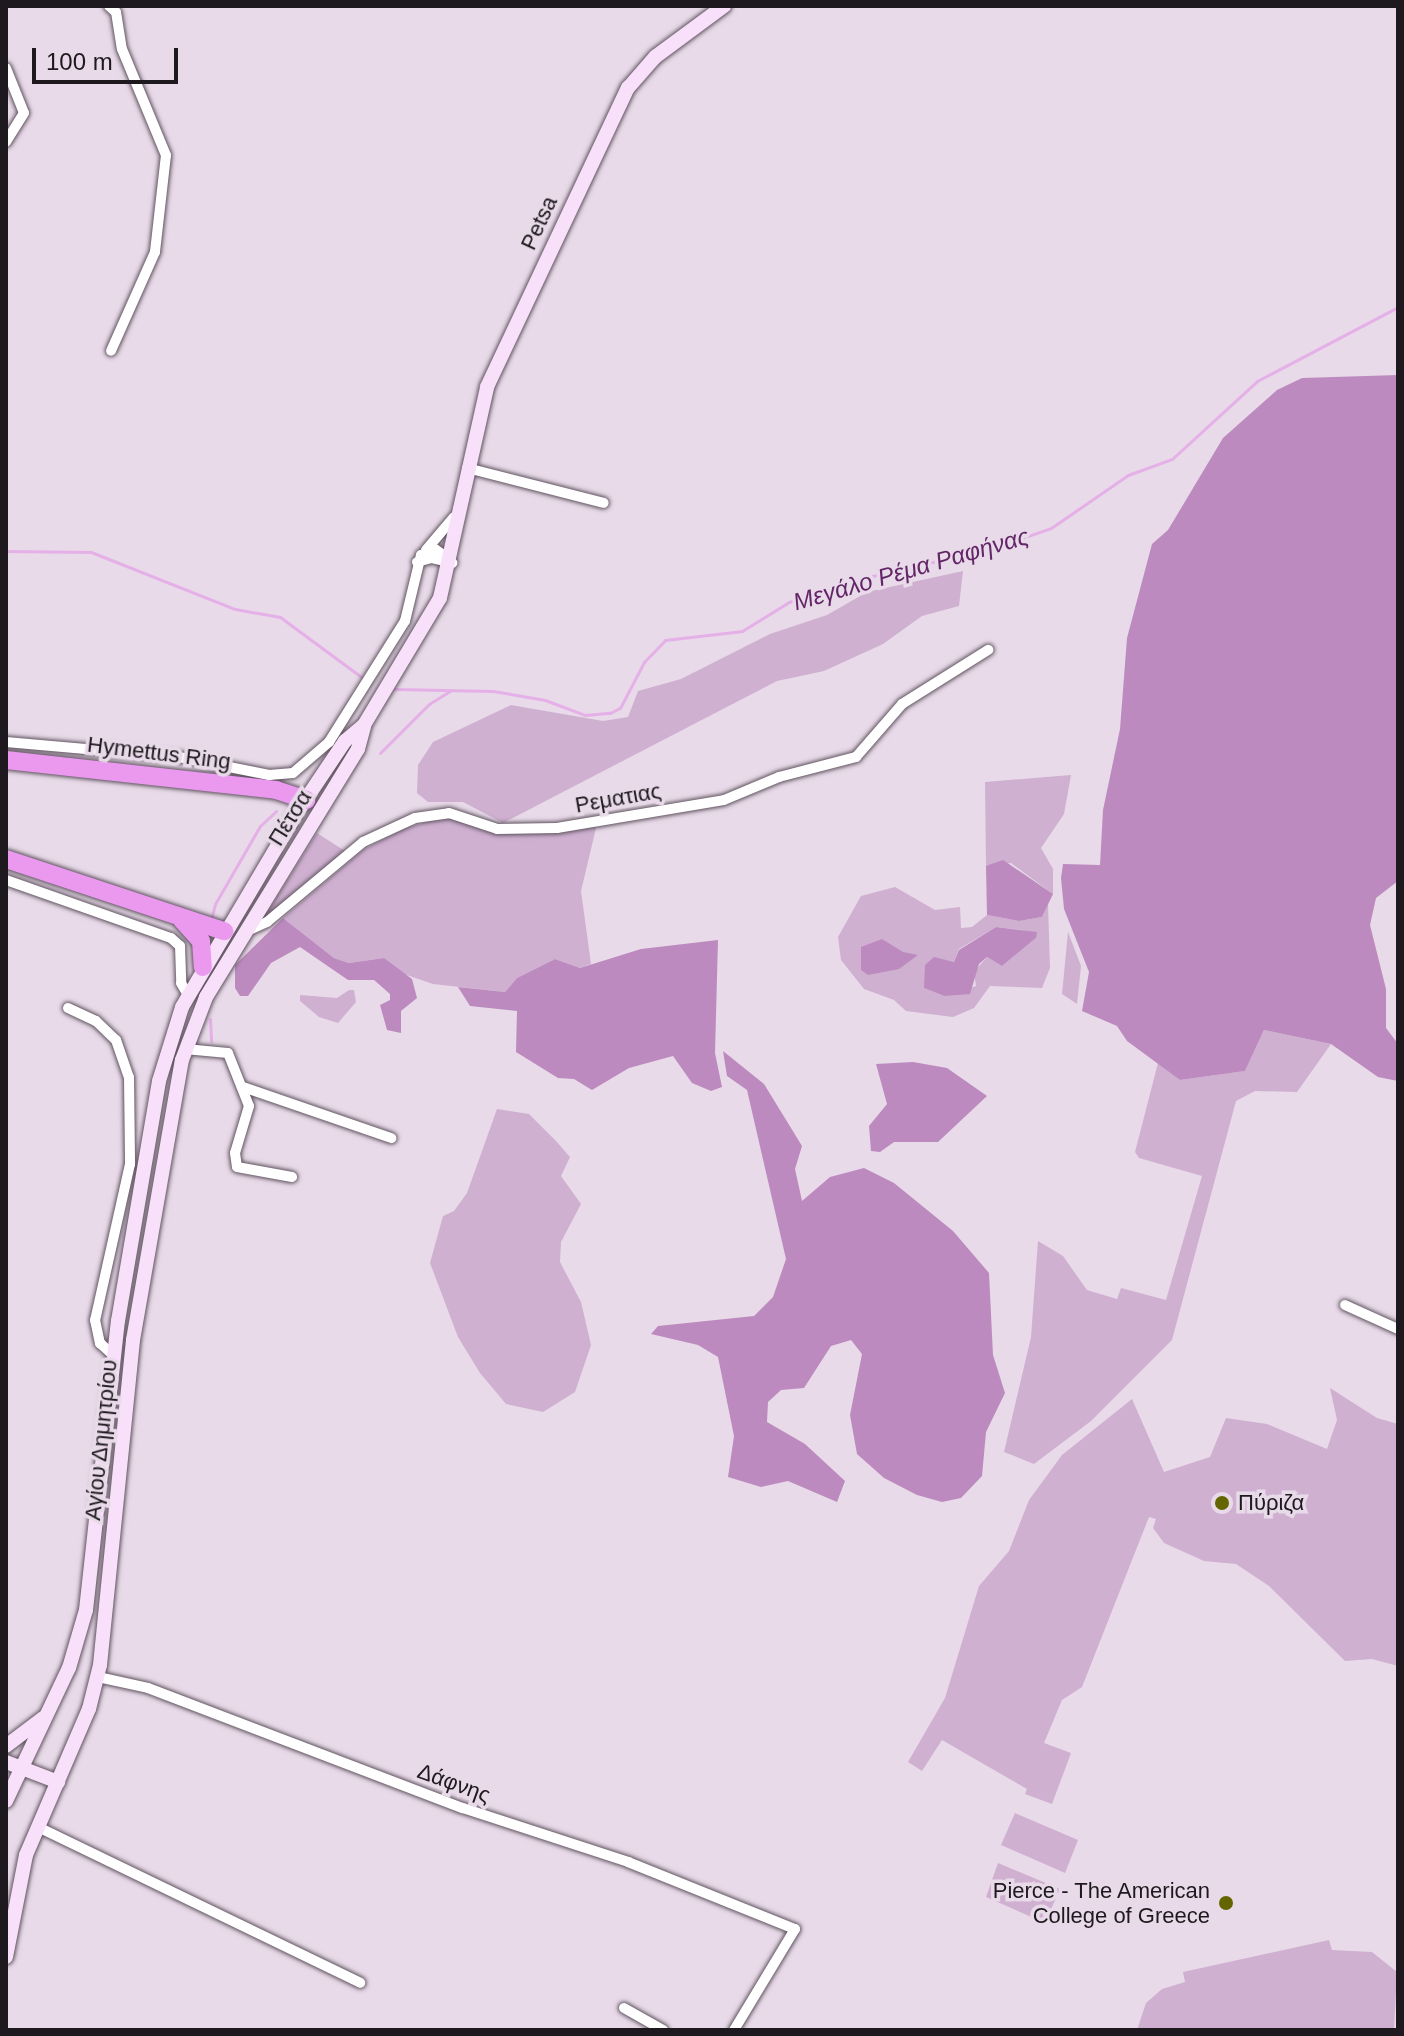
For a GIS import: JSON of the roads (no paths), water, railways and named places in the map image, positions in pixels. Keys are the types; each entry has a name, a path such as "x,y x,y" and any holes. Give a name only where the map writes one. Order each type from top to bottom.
{"highway":[{"name":"Hymettus Ring","path":"6,760 276,790 314,805"},
{"path":"6,859 224,931"},
{"path":"180,918 198,934 203,967"}],"street":[{"path":"109,6 116,12 122,49 166,155 155,252 111,351"},
{"name":"Petsa","path":"421,633 452,563 467,468 487,387 628,88 655,57 724,6"},
{"path":"6,68 24,113 6,142"},
{"path":"467,468 604,503"},
{"name":"Petsa","path":"419,558 448,528 463,501"},
{"path":"419,558 452,563"},
{"name":"Πέτσα","path":"6,742 179,757 280,776 317,757 350,712 405,621 419,558"},
{"name":"Πέτσα","path":"247,931 345,741 364,725 421,633"},
{"name":"Ρεματιας","path":"247,931 267,922 363,842 415,818 449,813 497,829 557,828 724,800 779,777 856,757 894,710 988,650"},
{"name":"Πέτσα","path":"263,868 314,805"},
{"name":"Αγίου Δημητρίου","path":"6,1801 69,1668 86,1610 114,1356 159,1081 188,995 263,868"},
{"path":"6,880 171,938 180,946 181,983 188,995"},
{"path":"224,931 247,931"},
{"name":"Αγίου Δημητρίου","path":"6,1957 17,1888 98,1677 135,1324 185,1049 206,997 247,931"},
{"path":"68,1008 96,1021 116,1040 129,1077 130,1164 95,1320 100,1343 114,1356"},
{"path":"185,1049 226,1051 243,1087 249,1111 235,1163 242,1169 292,1177"},
{"path":"243,1087 391,1138"},
{"path":"1345,1305 1398,1329"},
{"name":"Δάφνης","path":"98,1677 148,1688 477,1813 628,1862 795,1929 734,2030"},
{"path":"23,1765 6,1747 46,1716"},
{"path":"6,1762 23,1765 58,1782"},
{"path":"38,1827 360,1983"},
{"path":"624,2008 663,2030"}],"waterway":[{"name":"Μεγάλο Ρέμα Ραφήνας","path":"394,689 493,691 545,700 585,715 610,713 620,708 644,662 665,640 742,631 789,602 851,581 993,548 1051,528 1128,475 1172,459 1257,381 1398,307"},
{"name":"Μεγάλο Ρέμα Ραφήνας","path":"6,551 91,552 235,609 280,617 364,679"},
{"path":"380,753 429,704 451,690"},
{"path":"211,920 215,904 260,826 276,811"},
{"path":"210,1019 211,1041"}],"place":[{"name":"Πύριζα","path":"1222,1503"},
{"name":"Pierce - The American College of Greece","path":"1226,1903"}]}
